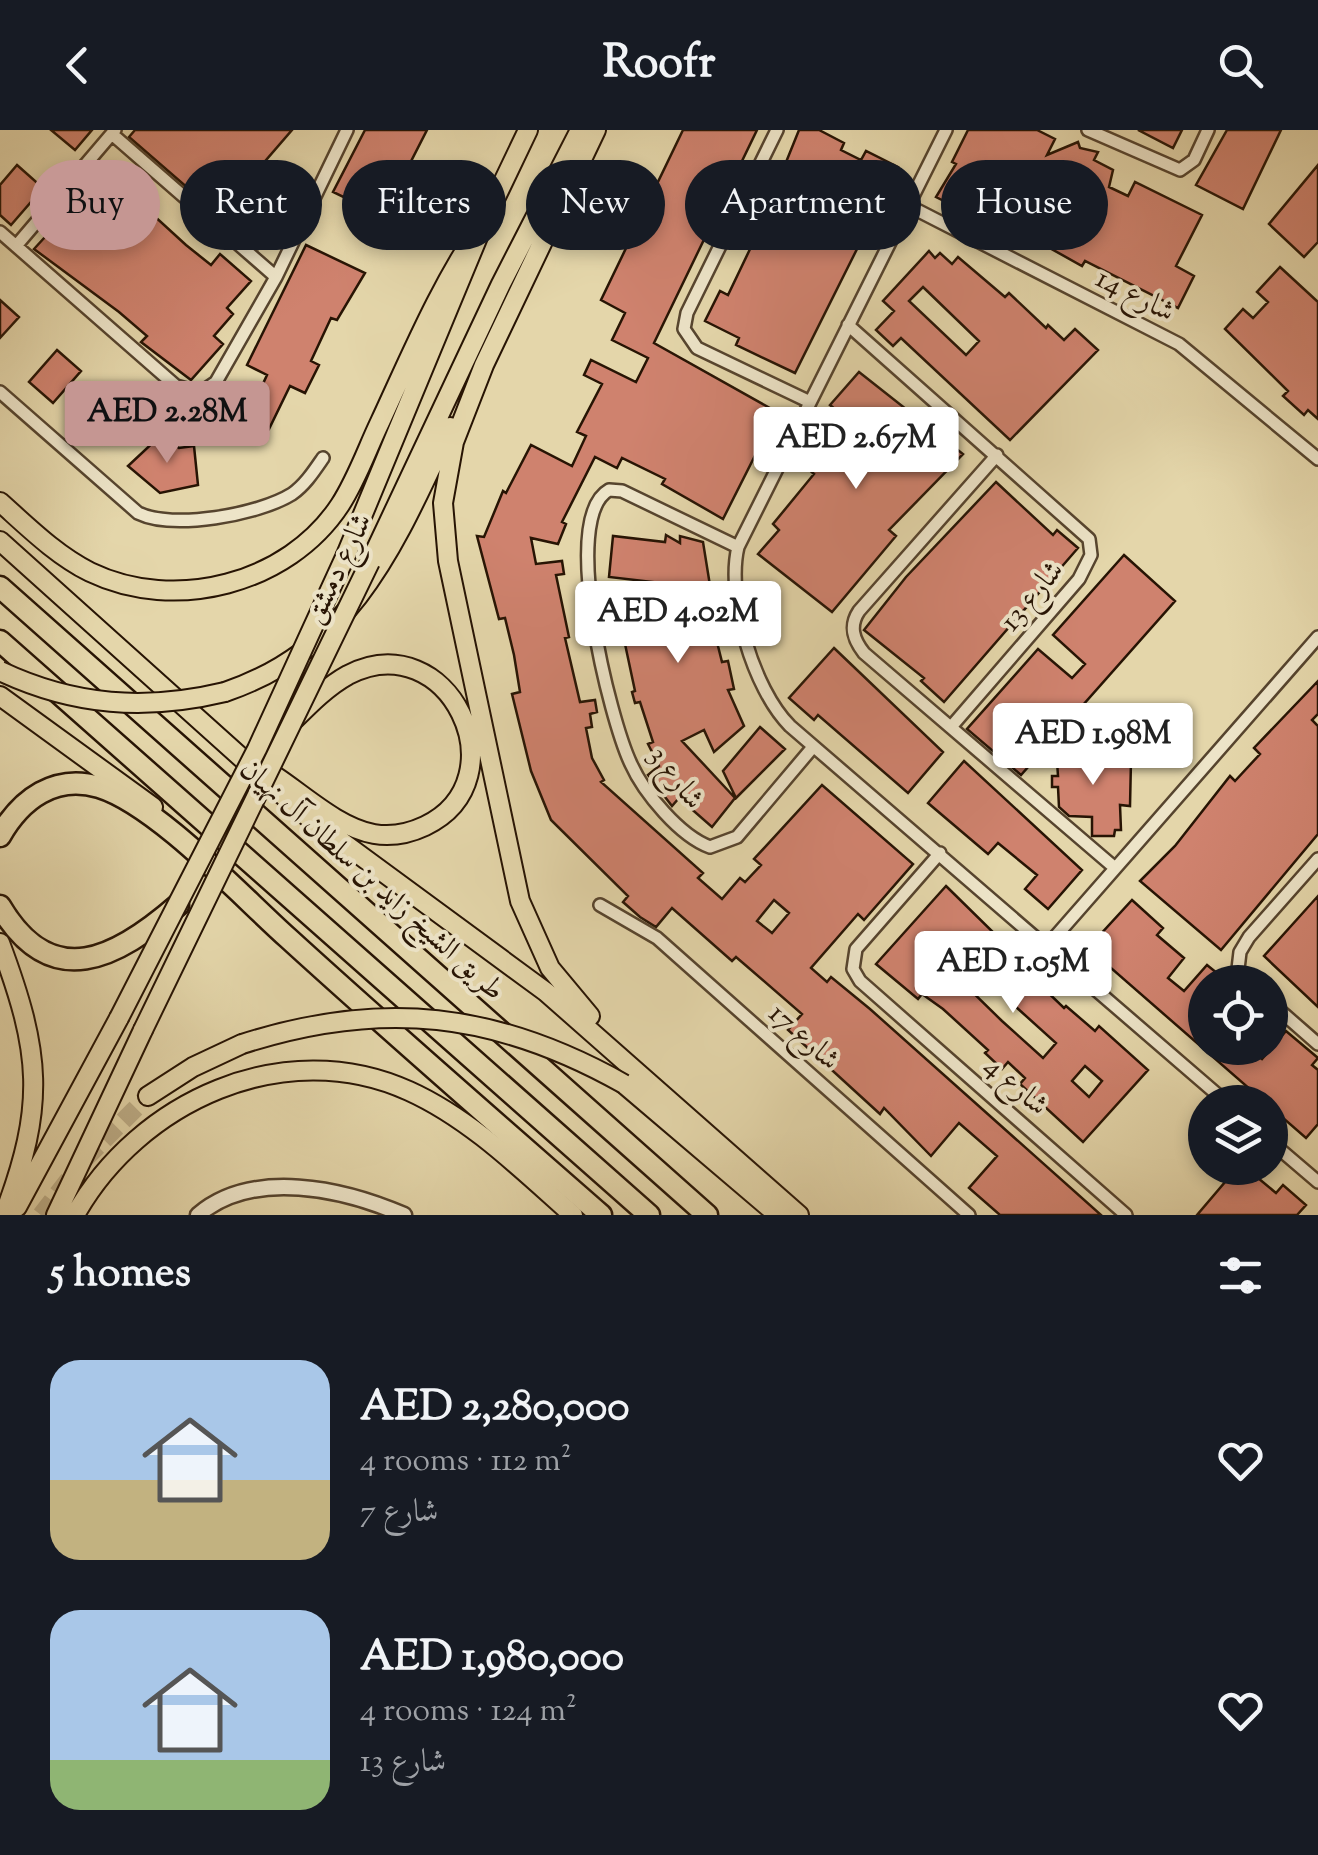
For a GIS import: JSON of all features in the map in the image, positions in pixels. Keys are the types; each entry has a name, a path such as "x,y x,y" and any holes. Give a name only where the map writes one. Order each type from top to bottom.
{"highway":[{"name":"طريق الشيخ زايد بن سلطان آل نهيان","path":"0,587 707,1215"},
{"path":"0,641 650,1215"},
{"path":"0,836 15,810 42,791 75,784 103,788 185,846 601,1215"},
{"path":"0,906 35,947 62,958 100,959 136,941 178,906"}],"main road":[{"name":"شارع دمشق","path":"506,176 528,130"},
{"name":"شارع دمشق","path":"56,1215 501,284 580,130"},
{"path":"0,671 55,693 112,703 171,703 225,692 288,661 364,594 392,550 596,130"},
{"path":"0,502 74,563 134,587 214,587 282,560 313,537 346,495 430,315 468,250"},
{"name":"شارع دمشق","path":"8,1215 120,1018 257,749 346,555 473,250"},
{"path":"484,365 446,472 444,532 520,901 550,968 649,1079"},
{"path":"0,541 323,830 512,966 649,1079 800,1215"},
{"path":"220,740 358,830 404,834 434,822 459,795 471,762 470,736 456,702 430,677 407,668 372,667 339,680 294,719"},
{"path":"0,696 92,760 203,848 354,998"},
{"path":"0,943 28,1027 36,1090 27,1148 8,1215"},
{"path":"148,1096 193,1067 242,1044 345,1020 442,1019 528,1038 624,1084 778,1215"},
{"path":"74,1215 117,1155 174,1110 236,1083 311,1072 382,1081 437,1105 497,1148 573,1215"}],"street":[{"path":"0,232 176,386 193,393 216,382 276,278 347,130"},
{"path":"777,130 686,313 684,328 698,348 810,402"},
{"path":"921,180 946,130"},
{"path":"1088,130 1175,170 1191,163 1208,130"},
{"path":"16,246 114,132 276,278"},
{"name":"شارع 14","path":"921,213 1179,344 1318,460"},
{"path":"886,250 738,546 736,580 758,682 778,714 1207,1085"},
{"name":"شارع 13","path":"848,326 1079,526 1089,539 1090,555 1080,579 951,727"},
{"path":"0,392 138,513 160,522 179,523 274,502 300,488 323,458"},
{"path":"997,455 859,610 852,625 864,653 1115,868"},
{"name":"شارع 3","path":"738,546 622,490 609,490 598,499 590,543 589,585 618,730 631,764 649,792 696,840 715,847 737,837 814,746"},
{"path":"1048,945 1318,637"},
{"name":"شارع 4","path":"940,854 856,949 852,965 856,976 1126,1215"},
{"path":"1239,965 1243,946 1318,858"},
{"name":"شارع 17","path":"600,906 658,938 969,1215"},
{"path":"1288,1018 1318,1044"},
{"path":"1288,1156 1318,1182"},
{"path":"198,1215 227,1197 265,1188 340,1195 404,1215"}],"building":[{"path":"51,130 92,130 75,150"},
{"path":"135,130 292,130 266,160 180,160 180,181 129,137"},
{"path":"365,130 427,130 412,160 350,160"},
{"path":"683,130 757,130 742,160 685,160 685,250 699,250 654,343 777,412 723,519 662,484 665,479 622,458 617,468 595,457 562,522 566,524 558,544 531,538 536,564 562,561 564,574 556,575 569,637 565,638 580,702 595,700 597,712 590,714 592,727 586,728 592,758 604,780 601,782 703,873 698,878 722,899 740,878 745,882 761,865 754,859 822,785 913,864 864,920 858,914 811,968 827,982 831,977 870,1009 1101,1215 1000,1215 969,1188 997,1156 959,1123 931,1156 884,1108 880,1114 788,1030 802,1014 736,957 732,961 672,908 656,927 640,917 623,902 628,896 551,820 531,771 512,694 520,692 514,655 505,618 499,619 477,536 484,537 503,491 506,493 531,445 572,466 586,436 577,432 602,384 584,375 591,360 636,382 648,358 612,340 625,313 601,300 625,250 665,250 665,167","holes":["774,900 789,913 772,933 757,921"]},
{"path":"799,130 819,130 844,143 841,150 861,160 787,160"},
{"path":"968,130 1037,130 1055,139 1047,155 1078,142 1080,148 1098,152 1094,160 953,160"},
{"path":"1138,130 1182,130 1173,148"},
{"path":"1227,130 1281,130 1243,209 1196,185"},
{"path":"866,151 884,160 861,160"},
{"path":"17,165 30,176 30,203 11,225 0,215 0,185"},
{"path":"1318,165 1318,242 1304,257 1269,224"},
{"path":"1108,167 1113,170 1109,187 1128,196 1135,182 1202,215 1176,266 1194,276 1178,308 1085,261 1082,266 1053,250 1108,250"},
{"path":"342,175 342,196 333,192"},
{"path":"160,221 180,240 180,250 192,250 211,265 220,254 251,281 227,308 233,314 214,336 223,344 191,380 141,342 147,336 35,250 160,250"},
{"path":"304,250 317,250 365,273 337,320 331,318 311,361 319,365 305,393 290,386 269,429 247,418 267,375 247,365"},
{"path":"750,250 856,250 795,373 736,345 739,338 705,321 720,291 728,295"},
{"path":"929,251 935,258 940,253 952,264 958,257 1005,297 1009,293 1064,340 1075,329 1098,350 1010,440 901,338 893,346 876,330 894,311 883,301","holes":["923,287 979,341 966,355 909,301"]},
{"path":"1280,267 1318,302 1318,419 1308,410 1304,415 1283,396 1288,391 1225,329 1243,309 1253,318 1268,302 1257,292"},
{"path":"0,300 19,317 0,338"},
{"path":"57,350 81,371 53,403 29,382"},
{"path":"859,372 963,454 889,530 896,536 832,612 758,554 779,530 773,524 814,474 804,465 842,415 830,405"},
{"path":"161,435 179,448 194,446 198,485 160,493 128,466"},
{"path":"996,482 1053,535 1057,530 1078,548 944,702 921,681 924,678 864,630 906,577"},
{"path":"666,535 680,543 680,536 703,542 717,629 720,628 723,640 718,646 722,662 728,661 734,689 728,690 744,726 714,752 704,730 682,741 735,798 712,827 679,798 672,806 648,775 659,766 648,744 653,742 640,702 635,703 625,644 629,643 620,595 678,585 609,577 613,536 665,542"},
{"path":"1124,555 1175,601 1021,775 967,729 1038,649 1072,678 1085,664 1053,635"},
{"path":"834,648 943,752 908,793 818,715 814,720 789,698"},
{"path":"1318,681 1318,714 1312,720 1318,726 1318,834 1221,950 1140,881 1175,846 1230,776 1235,781 1260,754 1254,748"},
{"path":"760,727 785,749 736,798 723,771"},
{"path":"1056,747 1094,748 1094,760 1131,760 1130,806 1120,805 1121,830 1115,830 1114,836 1092,836 1092,817 1069,816 1059,807 1058,787 1052,787 1052,776 1058,776"},
{"path":"964,761 1082,870 1048,909 1025,889 1037,875 998,843 988,854 928,803"},
{"path":"946,886 998,937 960,980 1002,1021 1043,1058 1056,1043 986,980 1008,954 1064,1008 1095,1031 1099,1026 1148,1070 1083,1142 1020,1084 1025,1078 1008,1062 1002,1069 985,1053 988,1050 943,1009 922,994 918,999 876,964","holes":["1085,1066 1102,1081 1089,1097 1072,1081"]},
{"path":"1318,896 1318,1007 1288,979 1288,965 1274,965 1264,956"},
{"path":"1132,900 1163,928 1157,935 1184,958 1168,978 1184,991 1188,986 1188,1035 1088,948"},
{"path":"1288,1033 1318,1058 1312,1065 1318,1070 1318,1124 1306,1138 1288,1122 1288,1085 1245,1085 1222,1065 1288,1065"},
{"path":"1223,1185 1266,1185 1276,1193 1283,1185 1306,1205 1297,1215 1197,1215"}],"tunnel":[{"path":"85,1159 148,1096"},
{"path":"41,1215 69,1179"}]}
